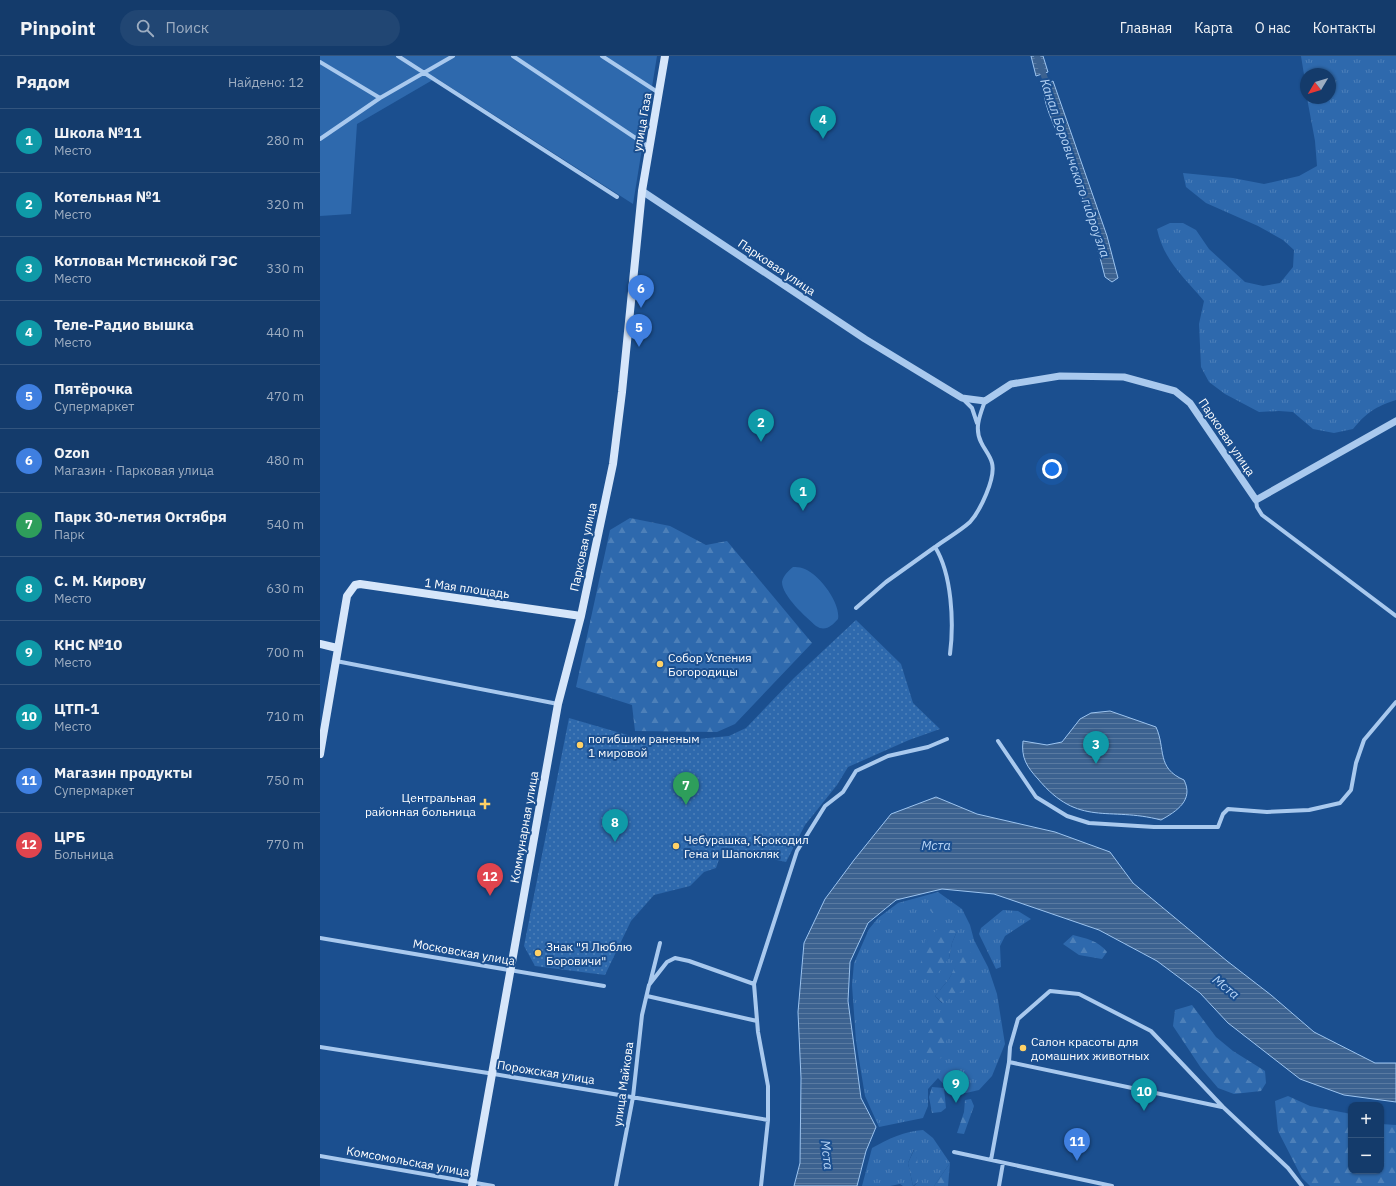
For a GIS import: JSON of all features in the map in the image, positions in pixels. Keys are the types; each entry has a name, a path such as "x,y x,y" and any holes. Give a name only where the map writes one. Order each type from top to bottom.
{"main road":[{"name":"улица Газа","path":"642,191 665,56"},
{"name":"Парковая улица","path":"581,616 613,464 642,191"},
{"name":"1 Мая площадь","path":"337,648 347,596 351,589 360,584 581,616"},
{"name":"Коммунарная улица","path":"472,1184 558,704 581,616"},
{"path":"320,644 337,648 321,739 320,754"}],"street":[{"path":"398,56 617,197"},
{"path":"321,137 380,98 453,56"},
{"path":"513,56 650,147"},
{"path":"602,56 659,93"},
{"path":"320,62 380,98"},
{"name":"Парковая улица","path":"642,191 866,339 962,398 985,401 1011,384 1060,376 1124,377 1175,391 1190,403 1256,500"},
{"path":"962,398 972,408 978,425"},
{"path":"856,608 886,582 970,522 983,503 993,473 993,464 979,438 978,418 985,401"},
{"path":"1396,421 1256,500 1256,507 1262,515 1396,616"},
{"path":"935,547 941,557 951,605 953,630 950,654"},
{"path":"335,661 558,704"},
{"path":"998,741 1036,797 1067,816 1090,823 1218,827 1223,814 1228,809 1267,812 1302,811 1325,808 1340,803 1351,790 1356,763 1364,740 1396,702"},
{"path":"761,1186 768,1120 768,1086 757,1021 754,984 797,852 825,806 843,792 856,772 888,756 928,747 947,739"},
{"name":"Московская улица","path":"320,938 604,986"},
{"name":"улица Майкова","path":"616,1186 632,1097 642,1015 660,943"},
{"name":"улица Майкова","path":"649,985 667,962 675,958 689,961 754,984"},
{"path":"991,1160 1009,1062 1010,1047 1018,1019 1050,991 1079,994 1152,1031 1223,1107 1288,1168 1302,1186"},
{"path":"647,996 757,1021"},
{"name":"Порожская улица","path":"320,1047 768,1120"},
{"path":"1009,1062 1223,1107"},
{"path":"954,1152 1112,1186"},
{"name":"Комсомольская улица","path":"320,1156 472,1184 493,1186"},
{"path":"999,1186 1003,1163"}],"green space":[{"path":"320,56 657,56 633,204 436,78 357,124 351,214 320,216"},
{"path":"1301,56 1396,56 1396,400 1382,405 1372,411 1353,429 1334,433 1313,429 1293,412 1259,412 1225,394 1209,382 1201,367 1199,324 1204,301 1170,260 1164,250 1157,229 1170,223 1183,223 1196,230 1209,249 1245,282 1263,286 1280,283 1293,267 1294,250 1283,240 1258,226 1206,203 1186,187 1183,173 1233,178 1264,184 1299,176 1317,166 1315,141 1308,104 1336,104 1336,68 1303,68"},
{"path":"630,518 670,526 706,545 727,541 812,643 735,724 717,732 635,731 632,705 576,687 610,530"},
{"path":"793,567 800,567 815,575 827,589 836,605 838,612 838,619 831,626 819,628 816,626 795,606 786,594 782,582 786,574"},
{"path":"856,620 901,664 913,703 940,729 909,740 848,767 837,785 805,825 786,862 723,848 716,868 704,872 690,886 654,895 631,921 605,975 535,966 524,946 569,718 641,739 687,740 729,736 746,728 794,678"},
{"path":"938,892 962,909 970,925 974,940 988,967 997,994 1005,1044 992,1076 979,1090 966,1093 950,1091 938,1078 928,1089 928,1106 923,1118 879,1127 865,1096 856,1041 852,985 854,963 869,929 878,918 898,903","holes":["957,931 952,943 949,958 926,974","957,964 942,1003 935,996 949,979"]},
{"path":"934,903 942,906 946,914 935,917 930,910"},
{"path":"1003,910 1018,911 1031,919 1005,936 1000,946 1001,967 996,969 979,934 981,928"},
{"path":"939,928 957,931 952,943 949,958 938,973 926,974 920,967 925,940"},
{"path":"1073,935 1100,945 1107,952 1102,959 1079,955 1063,944"},
{"path":"965,946 970,946 971,961 962,991 943,1003 935,996 949,979"},
{"path":"1192,1005 1216,1037 1233,1051 1265,1071 1266,1083 1261,1091 1234,1094 1218,1088 1201,1068 1173,1026 1175,1010"},
{"path":"941,1012 952,1014 943,1057 933,1062 923,1057 923,1041"},
{"path":"932,1087 944,1088 946,1108 941,1112 932,1113 929,1097"},
{"path":"1288,1096 1310,1106 1348,1113 1348,1174 1384,1174 1384,1124 1396,1125 1396,1186 1310,1186 1302,1178 1278,1131 1275,1101"},
{"path":"971,1099 974,1106 964,1134 957,1133 964,1112 965,1100"},
{"path":"923,1130 933,1138 950,1163 934,1186 914,1186 918,1182 918,1164 914,1149 908,1163 913,1186 903,1186 900,1184 890,1186 862,1186 872,1148 897,1136"},
{"path":"915,1148 918,1164 918,1182 913,1186 908,1163"},
{"path":"950,1163 948,1186 934,1186"}],"water":[{"path":"1031,56 1043,56 1048,72 1036,76"},
{"path":"1053,81 1107,236 1118,278 1112,282 1105,277 1079,187 1046,104 1043,86"},
{"path":"1110,711 1156,727 1165,764 1169,770 1184,780 1187,787 1185,799 1178,809 1161,820 1142,816 1095,813 1081,810 1067,804 1053,794 1034,775 1026,762 1023,752 1023,741 1047,745 1062,742 1080,719 1091,713"},
{"name":"Мста","path":"936,797 977,814 1055,832 1110,852 1133,883 1227,961 1271,995 1314,1032 1375,1063 1396,1063 1396,1102 1344,1095 1300,1079 1228,1023 1200,993 1157,961 1099,930 994,894 942,889 896,900 868,923 850,962 848,1001 861,1098 876,1127 866,1151 857,1186 794,1186 800,1163 801,1078 798,1012 804,943 825,899 891,814"}],"waterway":[{"name":"Канал Боровичского гидроузла","path":"1037,56 1049,90"}],"place":[{"name":"Теле-Радио вышка","path":"823,139"},
{"name":"Ozon","path":"641,308"},
{"name":"Пятёрочка","path":"639,347"},
{"name":"Котельная №1","path":"761,442"},
{"name":"Школа №11","path":"803,511"},
{"name":"Собор Успения Богородицы","path":"660,664"},
{"name":"погибшим раненым 1 мировой","path":"580,745"},
{"name":"Котлован Мстинской ГЭС","path":"1096,764"},
{"name":"Центральная районная больница","path":"485,804"},
{"name":"Парк 30-летия Октября","path":"686,805"},
{"name":"С. М. Кирову","path":"615,842"},
{"name":"Чебурашка, Крокодил Гена и Шапокляк","path":"676,846"},
{"name":"ЦРБ","path":"490,896"},
{"name":"Знак \"Я Люблю Боровичи\"","path":"538,953"},
{"name":"Салон красоты для домашних животных","path":"1023,1048"},
{"name":"КНС №10","path":"956,1103"},
{"name":"ЦТП-1","path":"1144,1111"},
{"name":"Магазин продукты","path":"1077,1161"}]}
